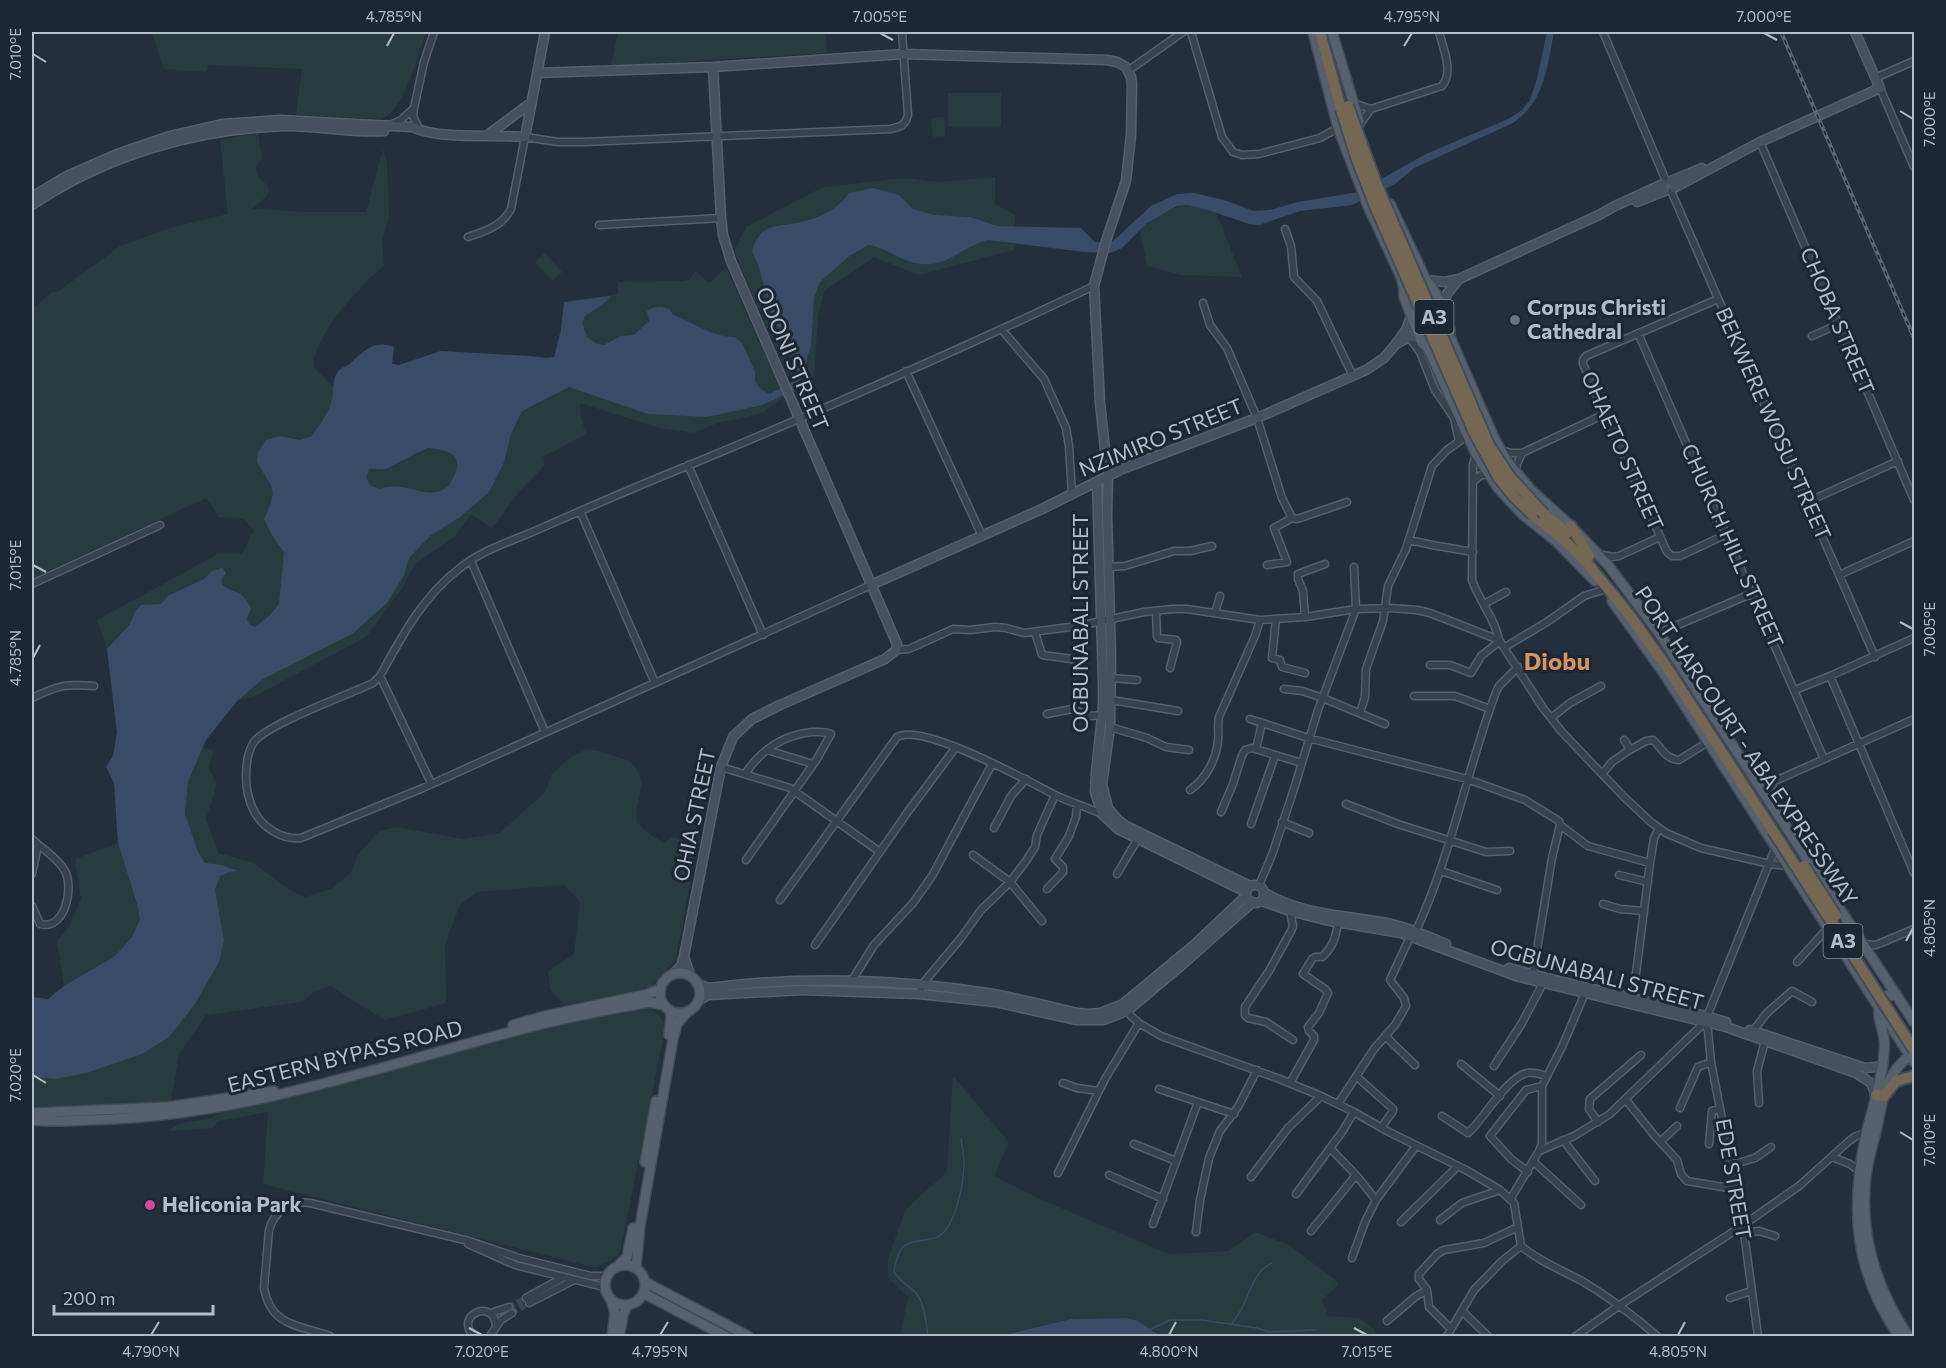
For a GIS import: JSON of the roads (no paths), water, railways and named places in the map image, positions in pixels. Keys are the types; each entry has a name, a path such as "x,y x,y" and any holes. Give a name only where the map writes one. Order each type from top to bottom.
{"highway":[{"name":"PORT HARCOURT - ABA EXPRESSWAY","path":"1323,33 1376,183 1489,445 1510,477 1544,514 1593,554 1647,627 1775,829 1913,1054"},
{"name":"PORT HARCOURT - ABA EXPRESSWAY","path":"1347,106 1357,160 1375,206 1474,432 1498,477 1516,499 1563,539 1594,574 1660,658 1914,1037"},
{"path":"1571,526 1593,554"},
{"path":"1557,542 1568,549 1594,574"},
{"path":"1880,1096 1896,1081 1914,1076"}],"main road":[{"path":"1323,33 1338,128 1368,206 1401,277 1404,297 1411,316 1421,340 1428,348 1463,438 1508,500 1557,542"},
{"path":"1347,106 1360,124 1388,199 1426,280 1432,286 1450,330 1450,337 1500,450 1531,490 1571,526"},
{"path":"1404,289 1414,278 1426,280"},
{"path":"1428,348 1441,347 1450,337"},
{"path":"1593,554 1615,573 1659,633 1914,1022"},
{"path":"1594,574 1603,590 1646,646 1827,929 1913,1054 1899,1063 1880,1096 1867,1133 1859,1171 1857,1209 1862,1249 1875,1293 1899,1336"},
{"path":"612,1336 615,1313 604,1287 606,1276 626,1259 632,1238 669,1034 667,1008 660,995 661,988 672,975 681,974 694,980 700,992 698,1001 677,1024 640,1226 636,1267"},
{"name":"EASTERN BYPASS ROAD","path":"32,1113 168,1107 289,1088 544,1016 648,994 661,988"},
{"path":"1896,994 1884,996 1880,1000 1884,1039 1883,1064 1865,1195 1868,1236 1876,1273 1884,1296 1908,1336"},
{"name":"EASTERN BYPASS ROAD","path":"32,1120 110,1120 154,1117 248,1103 360,1075 542,1024 649,1002 667,1008"},
{"path":"667,1008 679,1013 688,1011"},
{"path":"611,1300 617,1304 627,1305 635,1302 643,1293 645,1282 636,1267 627,1264 619,1265"},
{"path":"645,1282 748,1336"},
{"path":"643,1293 725,1336"},
{"path":"619,1336 627,1305"}],"street":[{"path":"419,130 413,116 414,108 424,62 434,32"},
{"path":"468,237 489,230 512,209 545,32"},
{"path":"32,197 67,176 117,154 170,136 237,122 280,120 412,127 438,134 525,137 558,142 901,127 908,115 902,32"},
{"path":"537,73 713,67 903,54 1107,60 1117,62 1129,70 1184,32"},
{"path":"1191,32 1222,137 1233,152 1242,155 1258,154 1320,138 1338,128"},
{"path":"1347,106 1371,109 1445,83 1448,71 1439,32"},
{"name":"BEKWERE WOSU STREET","path":"1603,32 1668,186 1875,657"},
{"path":"1855,32 1914,167"},
{"path":"1875,78 1914,61"},
{"name":"ODONI STREET","path":"713,67 721,218 723,235 731,261 895,637 896,650"},
{"name":"OGBUNABALI STREET","path":"1129,70 1132,84 1126,181 1100,259 1094,286 1100,403 1108,477 1106,505 1108,567 1103,715 1095,784 1102,814 1118,829 1137,840 1290,911 1413,935 1493,963 1633,997 1706,1019 1856,1073 1871,1083 1880,1096"},
{"path":"1426,280 1445,282 1459,279 1599,215 1617,210 1880,88"},
{"path":"488,135 532,102"},
{"path":"388,126 401,120 414,108"},
{"path":"1360,124 1371,109"},
{"path":"32,205 52,191 80,177 145,151 195,136 242,128 289,126 363,131 419,130"},
{"name":"CHOBA STREET","path":"1760,142 1914,500"},
{"path":"599,225 721,218"},
{"path":"1285,229 1291,246 1294,277 1317,301 1353,376"},
{"path":"1442,309 1447,294 1459,279"},
{"path":"871,585 763,636 301,838 287,837 275,832 266,826 253,810 246,783 247,757 252,744 258,737 277,726 373,682 380,676 409,624 425,603 442,583 461,567 580,511 1002,330 1094,286"},
{"name":"OHAETO STREET","path":"1718,299 1586,356 1583,364 1667,552 1672,556 1680,556 1727,534"},
{"path":"1203,303 1210,325 1227,348 1257,418 1282,498 1292,518"},
{"name":"NZIMIRO STREET","path":"871,585 1084,489 1122,469 1257,418 1353,376 1377,364 1406,330 1411,316"},
{"path":"1812,336 1839,324"},
{"path":"1002,330 1044,379 1066,428 1072,494"},
{"name":"CHURCH HILL STREET","path":"1638,333 1824,759"},
{"path":"1360,713 1365,697 1366,669 1383,621 1383,608 1388,586 1409,540 1432,466 1447,450 1463,438 1454,418 1435,390 1420,352 1409,337"},
{"path":"1395,345 1409,337 1421,340"},
{"path":"906,371 982,536"},
{"path":"1500,450 1522,453 1605,414"},
{"path":"1516,473 1516,464 1522,453"},
{"path":"1476,454 1473,459 1472,580 1500,640 1551,718 1625,798 1666,833 1701,848 1787,866"},
{"path":"1807,502 1898,461"},
{"path":"688,465 763,636"},
{"path":"1474,481 1481,475 1489,475"},
{"name":"OGBUNABALI STREET","path":"1098,482 1105,621 1112,700 1102,784 1105,801 1112,814 1126,826 1253,895 1318,912 1381,922 1512,974 1543,983 1753,1031 1865,1068 1880,1082"},
{"path":"1084,489 1092,494 1099,503"},
{"path":"1267,565 1287,562 1274,528 1292,518 1297,519 1347,502"},
{"path":"580,511 655,683"},
{"path":"32,585 160,525"},
{"path":"1593,554 1619,556 1660,537"},
{"path":"1409,540 1473,552"},
{"path":"1839,575 1914,541"},
{"path":"1108,567 1125,566 1174,551 1190,551 1212,546"},
{"path":"1615,573 1619,556"},
{"path":"471,561 545,732"},
{"path":"1305,617 1303,591 1298,574 1325,564"},
{"path":"684,956 694,980 709,988 801,986 988,993 1089,1014 1125,1007 1253,895 1259,885 1302,764 1308,738 1356,609 1354,567"},
{"path":"1584,596 1594,574"},
{"path":"1505,647 1584,596 1603,590"},
{"path":"1484,604 1506,592"},
{"path":"1659,633 1753,593"},
{"path":"1215,613 1220,596"},
{"path":"896,650 909,649 953,629 970,630 995,627 1024,633 1105,621 1156,610 1187,609 1260,620 1276,620 1356,609 1383,608 1430,613 1500,640"},
{"path":"1156,610 1158,638 1177,642 1170,668"},
{"path":"1190,790 1200,784 1210,768 1218,743 1219,717 1256,636 1260,620"},
{"path":"1276,620 1272,658 1281,660 1282,667 1305,673"},
{"path":"1035,632 1042,655 1079,660"},
{"path":"1795,690 1914,638"},
{"path":"1430,665 1450,665 1471,672 1480,656 1500,640"},
{"name":"OHIA STREET","path":"672,975 681,966 684,956 721,767 733,737 752,719 885,658 896,650"},
{"path":"1338,1104 1406,1006 1405,1001 1391,983 1390,977 1413,935 1441,871 1467,779 1499,686 1518,667"},
{"path":"380,676 431,783"},
{"path":"1830,676 1914,873"},
{"path":"1111,678 1137,680"},
{"path":"32,698 56,686 94,686"},
{"path":"1551,718 1570,703 1601,686"},
{"path":"1284,689 1302,691 1323,698 1384,724"},
{"path":"1414,696 1455,696 1490,709"},
{"path":"1112,700 1178,711"},
{"path":"1047,714 1072,709 1090,716 1103,715"},
{"path":"1250,719 1308,738 1467,779 1525,800 1554,817 1560,825 1588,846 1650,862"},
{"path":"1757,782 1775,781 1914,719"},
{"path":"1256,749 1262,723"},
{"path":"1110,727 1166,747 1189,750"},
{"path":"745,774 760,755 776,743 798,734 828,732 831,736 746,860"},
{"path":"780,900 898,735 914,735 956,747 1055,795 1102,814"},
{"path":"1624,740 1628,746 1628,752"},
{"path":"1602,774 1612,762 1646,741 1653,740 1669,758 1679,760 1708,742"},
{"path":"815,945 956,747"},
{"path":"1221,812 1243,752 1248,748 1302,764"},
{"path":"767,750 813,764"},
{"path":"1251,824 1275,756"},
{"path":"851,982 874,945 913,903 932,876 992,764"},
{"path":"721,767 795,791 880,852"},
{"path":"993,828 1011,796 1026,779"},
{"path":"1766,795 1775,781"},
{"path":"920,990 981,910 1010,882 1033,851 1037,835 1055,795"},
{"path":"1088,807 1097,800"},
{"path":"1346,804 1398,824 1486,852 1510,851"},
{"path":"1047,889 1063,872 1063,867 1054,859 1069,836 1076,818 1077,805"},
{"path":"1282,822 1309,833"},
{"path":"1533,974 1552,858 1560,825"},
{"path":"1633,997 1650,862 1654,838 1659,828"},
{"path":"32,839 66,872 69,883 68,896 61,916 51,924 45,926 40,924 32,906"},
{"path":"1117,874 1137,840"},
{"path":"32,874 38,845"},
{"path":"1539,1151 1598,1122 1626,1100 1706,1019 1775,849"},
{"path":"973,855 1010,882 1042,921"},
{"path":"1441,871 1497,890"},
{"path":"1619,875 1648,882"},
{"path":"1603,904 1620,909 1644,911"},
{"path":"1290,911 1292,931 1250,998 1245,1012 1248,1018 1266,1022 1293,1040"},
{"path":"1290,1083 1314,1040 1308,1028 1319,1013 1328,993 1303,974 1312,959 1322,957 1330,949 1335,939 1338,922"},
{"path":"1797,962 1827,929"},
{"path":"1863,944 1882,943 1914,929"},
{"path":"1873,959 1882,943"},
{"path":"698,1001 708,995 851,982 920,990"},
{"path":"1494,1066 1522,1023 1543,983"},
{"path":"1753,1031 1767,1013 1792,991 1812,1002"},
{"path":"1511,1198 1534,1162 1542,1143 1542,1086 1585,993"},
{"path":"1125,1007 1139,1023 1161,1036 1322,1096 1500,1190 1511,1198 1516,1212 1521,1246 1530,1254 1620,1305 1657,1336"},
{"name":"EDE STREET","path":"1706,1019 1711,1062 1744,1233 1758,1336"},
{"path":"1058,1173 1099,1091 1139,1023"},
{"path":"1385,1036 1415,1065"},
{"path":"1759,1102 1757,1071 1765,1041"},
{"path":"1598,1122 1589,1109 1590,1099 1641,1055"},
{"path":"1680,1108 1698,1067 1711,1062"},
{"path":"1461,1064 1500,1096"},
{"path":"1865,1068 1883,1064"},
{"path":"1196,1232 1209,1158 1220,1131 1234,1114 1257,1070"},
{"path":"1442,1116 1468,1133 1500,1096 1524,1075 1534,1073 1546,1076"},
{"path":"1356,1076 1393,1108 1381,1128"},
{"path":"1063,1083 1077,1088 1099,1091"},
{"path":"1528,1172 1511,1159 1490,1136 1526,1090 1530,1087 1542,1086"},
{"path":"1159,1089 1234,1114"},
{"path":"1251,1177 1288,1128 1322,1096"},
{"path":"1626,1100 1677,1160 1681,1174 1687,1181 1735,1189"},
{"path":"1153,1224 1198,1102"},
{"path":"1709,1144 1712,1111 1720,1108"},
{"path":"1296,1194 1354,1112"},
{"path":"1660,1142 1677,1126"},
{"path":"1576,1336 1742,1226 1799,1186 1849,1141 1867,1133"},
{"path":"1563,1140 1595,1180"},
{"path":"1134,1144 1176,1161"},
{"path":"1352,1258 1376,1200 1416,1146"},
{"path":"1731,1166 1755,1158 1771,1147"},
{"path":"1330,1148 1376,1200"},
{"path":"1832,1157 1850,1164 1859,1171"},
{"path":"1534,1162 1581,1205"},
{"path":"1401,1222 1458,1166"},
{"path":"1109,1175 1162,1199"},
{"path":"1311,1232 1356,1175"},
{"path":"1440,1220 1462,1203 1500,1190"},
{"path":"330,1336 285,1322 276,1315 267,1301 264,1288 269,1230 280,1210 294,1203 302,1202 459,1240 576,1276 604,1287"},
{"path":"1451,1329 1429,1307 1427,1290 1419,1275 1437,1254 1453,1248 1484,1243 1518,1227"},
{"path":"1744,1233 1759,1231 1775,1236"},
{"path":"459,1240 515,1265 564,1277 606,1276"},
{"path":"1447,1336 1474,1290 1485,1277 1521,1246"},
{"path":"564,1277 527,1300 576,1276"},
{"path":"1387,1321 1415,1297 1427,1290"},
{"path":"1730,1298 1751,1291"},
{"path":"474,1336 468,1328 472,1315 481,1311 491,1313 510,1310 490,1336"},
{"path":"1462,1311 1488,1336"},
{"path":"491,1313 496,1326"}],"water":[{"path":"1547,32 1554,32 1543,82 1538,94 1524,114 1513,123 1414,168 1395,184 1352,205 1300,211 1259,225 1188,205 1177,206 1147,223 1122,248 1110,253 988,240 940,262 922,264 908,261 868,245 848,257 820,282 814,298 811,345 800,383 794,390 762,405 707,417 648,414 569,387 522,411 511,434 504,462 489,492 460,517 430,536 409,558 404,575 387,603 352,634 263,679 237,701 206,740 188,782 185,814 198,852 205,863 221,865 238,871 220,876 215,890 224,941 219,962 195,1004 169,1037 142,1054 86,1073 56,1079 32,1077 32,997 48,999 64,986 115,956 132,937 140,920 118,843 114,783 106,767 113,756 117,733 107,649 130,624 141,605 161,604 168,596 204,579 212,571 222,568 226,573 222,578 222,585 241,594 251,608 247,619 249,624 255,627 269,616 279,604 284,552 264,519 273,494 257,462 258,452 266,440 280,436 300,440 312,436 329,409 336,375 340,369 364,351 380,345 394,347 392,364 399,365 441,351 554,357 561,330 564,302 611,296 585,316 582,323 587,337 595,343 604,345 621,336 634,335 649,321 647,311 656,307 664,308 670,310 673,315 711,332 735,337 742,343 755,371 755,381 769,394 791,383 796,373 797,363 771,314 759,267 752,251 756,241 765,230 822,215 840,204 849,193 873,188 899,195 913,209 934,215 970,217 998,226 1081,228 1095,242 1112,242 1151,206 1177,194 1194,193 1224,200 1254,211 1270,210 1298,202 1358,192 1426,154 1508,119 1522,110 1530,100","holes":["427,448 447,452 456,459 456,470 449,486 444,489 429,493 397,486 380,489 371,486 366,478 369,469 386,469"]},
{"path":"1126,1318 1138,1321 1160,1336 1125,1334 1001,1336 1071,1319"}],"waterway":[{"path":"928,1336 925,1314 919,1297 894,1272 902,1248 917,1241 937,1237 950,1223 958,1202 964,1170 961,1139"},
{"path":"1232,1323 1238,1316 1258,1274 1272,1263"},
{"path":"1149,1330 1170,1320 1201,1320 1257,1328 1269,1332 1316,1330"}],"tunnel":[{"path":"509,1307 526,1298"},
{"path":"512,1313 529,1303"}],"railway":[{"path":"1781,32 1914,338"}],"place":[{"name":"Corpus Christi Cathedral","path":"1515,320"},
{"name":"Heliconia Park","path":"150,1205"}],"district":[{"name":"Diobu","path":"1557,662"}]}
